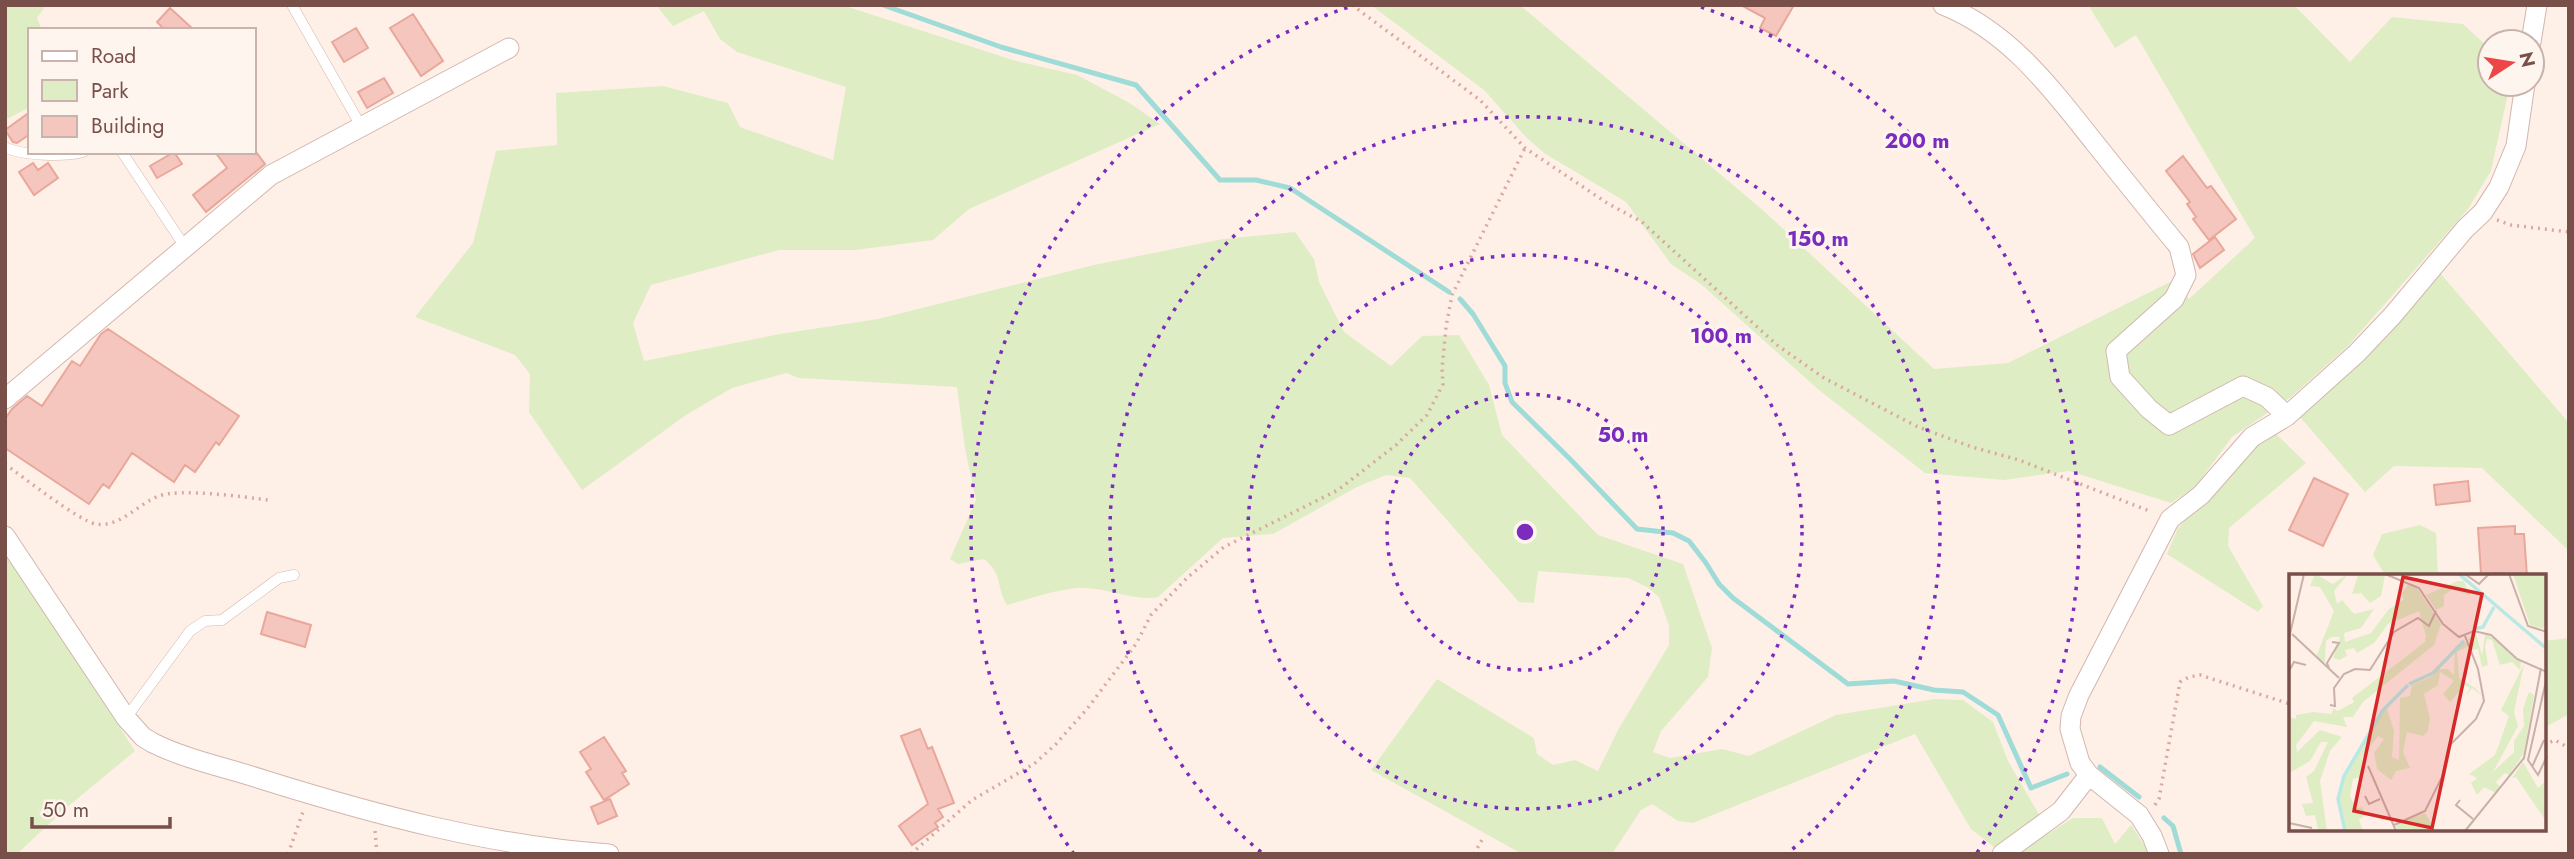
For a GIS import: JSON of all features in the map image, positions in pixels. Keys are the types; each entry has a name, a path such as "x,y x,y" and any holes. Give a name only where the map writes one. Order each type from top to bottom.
{"street":[{"path":"1943,5 1976,21 2018,52 2179,247 2186,275 2174,299 2116,351 2120,377 2149,410 2169,425 2244,386 2267,397 2287,416"},
{"path":"2533,28 2537,5"},
{"path":"5,399 271,175 509,48"},
{"path":"2159,854 2152,836 2139,816 2089,775 2080,763 2070,729 2071,716 2085,683 2170,519 2201,495 2252,437 2287,416 2357,353 2483,212 2499,187 2516,146 2523,98"},
{"path":"5,536 125,718 143,737 163,748 309,794 432,826 559,850 609,854"},
{"path":"2002,854 2061,811 2089,775"}],"lane":[{"path":"292,5 361,126"},
{"path":"5,147 28,153"},
{"path":"48,154 77,154"},
{"path":"123,154 185,247"},
{"path":"125,718 190,631 205,621 222,620 279,578 294,575"}],"path":[{"path":"1352,5 1480,100 1525,148 1606,203 1642,222 1777,345 1824,378 1918,427 1972,447 2019,460 2170,519"},
{"path":"911,854 972,800 1034,764 1056,744 1121,665 1151,615 1188,577 1224,547 1338,490 1396,445 1427,415 1443,384 1445,337 1452,295 1525,148"},
{"path":"2483,212 2511,225 2569,232"},
{"path":"5,464 75,513 96,524 114,523 161,495 196,493 268,500"},
{"path":"2139,816 2153,808 2160,799 2179,682 2200,675 2289,703"},
{"path":"2546,744 2555,740 2569,748"},
{"path":"288,854 309,794"},
{"path":"1474,854 1483,838"}],"green space":[{"path":"5,5 46,5 37,18 41,28 28,28 28,108 5,120"},
{"path":"656,5 842,5 1016,61 1077,75 1128,102 1160,124 969,209 933,240 855,250 779,250 651,285 633,323 644,361 780,334 878,319 1094,265 1223,239 1295,232 1314,259 1319,282 1344,332 1391,366 1422,336 1459,335 1489,385 1502,435 1598,535 1683,564 1712,648 1708,677 1661,731 1653,752 1670,758 1722,749 1749,756 1836,715 1935,699 1963,700 1993,722 2008,761 2041,818 2012,842 1994,847 1971,829 1915,734 1693,823 1678,821 1652,804 1641,810 1612,854 1522,854 1371,770 1437,679 1534,738 1537,754 1553,765 1575,760 1598,771 1618,730 1669,645 1669,626 1659,597 1647,587 1628,578 1538,571 1534,603 1519,602 1410,478 1386,475 1357,487 1273,534 1223,538 1158,597 1138,597 1077,588 1007,605 997,575 984,559 958,564 950,559 976,500 965,449 957,387 799,378 786,373 732,388 686,415 582,490 529,412 530,374 515,355 415,317 473,243 496,151 557,145 556,93 663,86 728,103 740,127 833,160 846,87 737,52 720,39 704,11 673,26"},
{"path":"1371,5 1520,5 1765,212 1934,369 2008,363 2174,280 2189,299 2255,238 2136,35 2115,48 2088,5 2294,5 2350,62 2392,17 2463,24 2476,36 2476,98 2507,98 2491,171 2468,209 2348,346 2291,397 2232,437 2195,487 2171,503 2069,471 2004,480 1925,473 1819,390 1702,285 1671,264 1626,202 1544,153 1484,90"},
{"path":"2440,273 2569,423 2569,551 2482,468 2394,466 2365,492 2300,417"},
{"path":"2275,433 2306,463 2229,528 2228,546 2263,606 2258,612 2167,554 2178,528 2254,447"},
{"path":"2420,525 2436,533 2438,574 2384,574 2373,555 2382,534"},
{"path":"5,549 135,751 66,808 17,854 5,854"},
{"path":"2569,638 2569,714 2546,727 2546,641"},
{"path":"2073,818 2102,818 2115,844 2131,825 2150,854 2016,854"}],"building":[{"path":"1741,5 1794,5 1776,36 1760,28 1765,18"},
{"path":"170,8 192,28 163,28 157,22"},
{"path":"413,14 443,61 421,76 390,28"},
{"path":"356,28 368,48 344,62 332,42"},
{"path":"384,78 393,93 367,108 358,92"},
{"path":"28,113 28,135 17,143 13,142 5,130"},
{"path":"256,152 265,164 206,212 193,195 227,168 216,154"},
{"path":"171,154 175,154 182,164 157,178 150,166"},
{"path":"2183,156 2207,188 2211,186 2236,219 2209,240 2193,219 2196,217 2187,204 2190,202 2166,171"},
{"path":"33,163 38,170 48,163 58,178 34,195 19,172"},
{"path":"2215,237 2224,250 2200,268 2193,254"},
{"path":"108,329 239,416 219,445 216,442 195,472 185,465 174,482 132,453 109,488 103,484 89,504 5,448 5,419 27,396 42,406 72,361 80,366 101,334"},
{"path":"2314,478 2348,494 2323,546 2289,530"},
{"path":"2468,481 2470,501 2436,505 2434,485"},
{"path":"2515,526 2515,534 2524,534 2527,574 2481,574 2478,528"},
{"path":"267,612 311,625 305,647 261,634"},
{"path":"920,729 928,749 932,747 954,803 938,809 943,817 935,823 938,827 912,845 899,826 928,804 901,736"},
{"path":"604,737 626,771 622,773 629,784 604,800 586,772 591,769 580,752"},
{"path":"610,799 617,816 598,824 591,807"}],"waterway":[{"path":"883,5 1001,47 1136,85 1220,180 1256,180 1290,188 1449,292"},
{"path":"1460,299 1473,314 1505,366 1505,383 1512,402 1637,529 1673,533 1689,541 1719,584 1733,598 1848,684 1894,681 1934,690 1963,692 1998,715 2031,788 2067,774"},
{"path":"2100,767 2139,797"},
{"path":"2164,818 2173,826 2181,854"}]}
